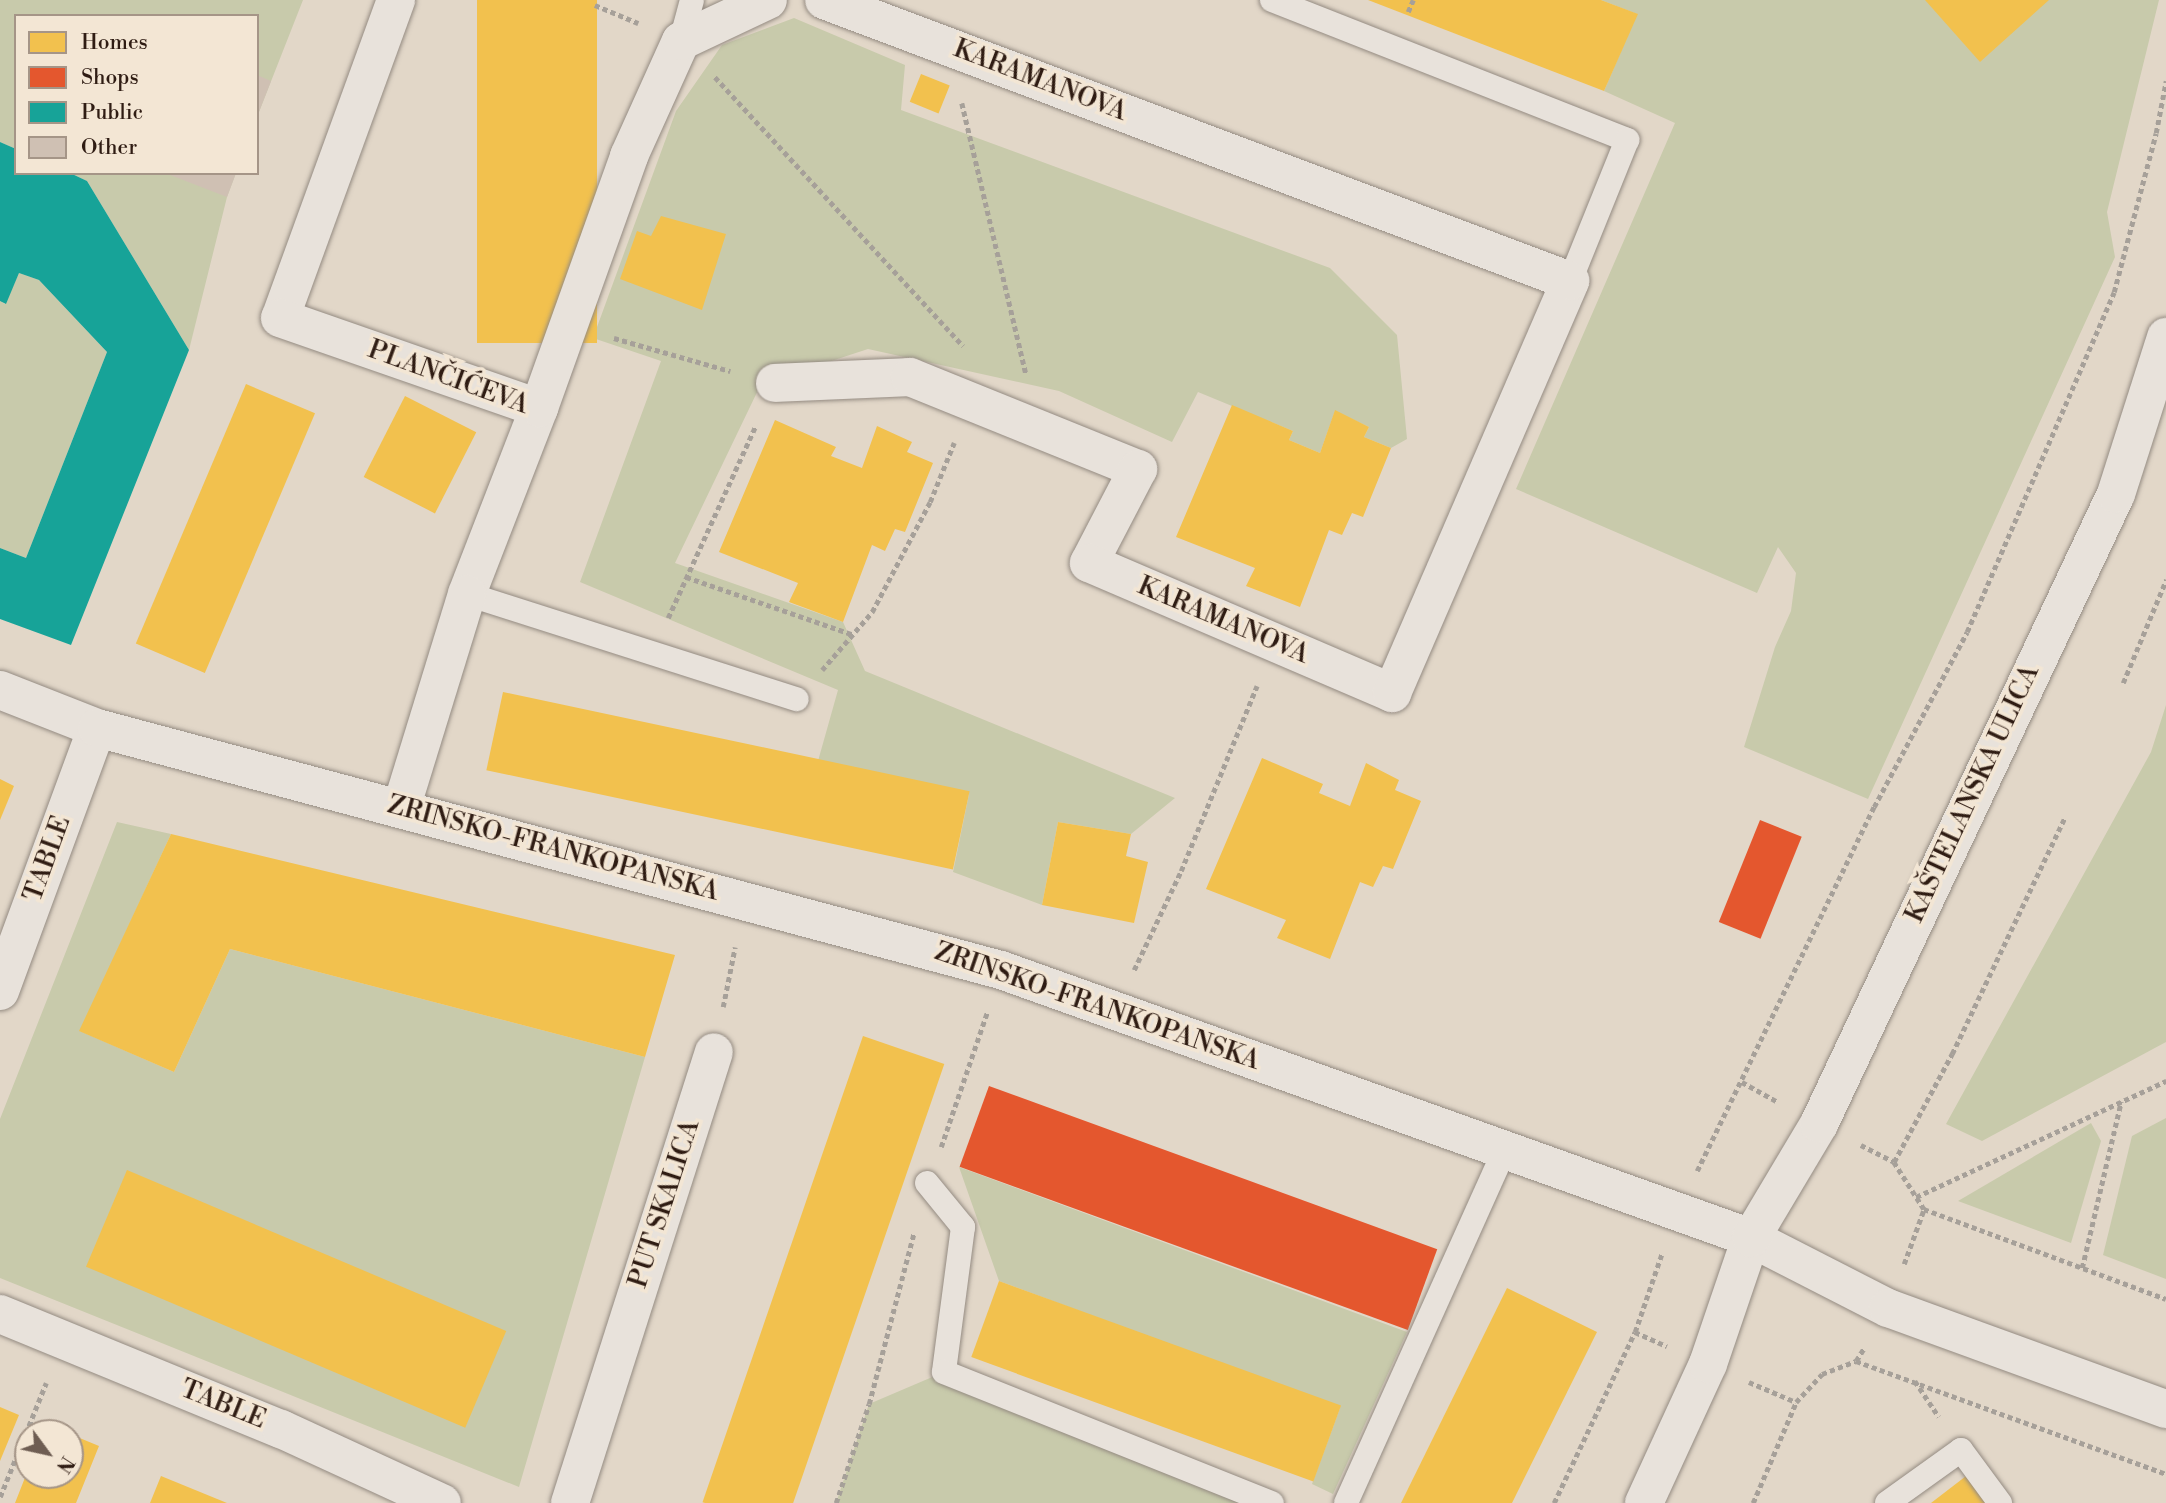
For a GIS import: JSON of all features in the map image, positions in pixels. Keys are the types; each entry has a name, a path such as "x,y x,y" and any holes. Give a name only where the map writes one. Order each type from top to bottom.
{"street":[{"name":"PLANČIĆEVA","path":"396,0 280,318 539,408 467,594 401,809"},
{"path":"539,408 629,156 681,41 768,0"},
{"name":"KARAMANOVA","path":"775,383 910,377 1138,469 1088,563 1392,693 1570,281 824,0"},
{"name":"KAŠTELANSKA ULICA","path":"1644,1503 1708,1364 1751,1238 1819,1124 2116,494 2166,337"},
{"name":"ZRINSKO-FRANKOPANSKA","path":"0,690 97,727 1002,970 1751,1238 1888,1308 2166,1409"},
{"name":"TABLE","path":"0,991 97,727"},
{"name":"PUT SKALICA","path":"570,1503 714,1052"},
{"name":"TABLE","path":"0,1314 281,1429 443,1503"}],"lane":[{"path":"681,41 692,0"},
{"name":"KARAMANOVA","path":"1272,0 1627,140 1570,281"},
{"path":"467,594 797,699"},
{"path":"1346,1503 1504,1149"},
{"path":"927,1183 963,1227 944,1372 1272,1503"},
{"path":"1887,1503 1961,1450 2000,1503"}],"path":[{"path":"681,41 965,349"},
{"path":"948,47 1039,429"},
{"path":"1554,1503 1635,1332 1677,1211 1868,820 1967,632 2114,292 2156,133 2166,81"},
{"path":"569,325 775,383 651,653"},
{"path":"797,699 872,612 930,502 970,402"},
{"path":"686,578 852,634"},
{"path":"2123,683 2166,580"},
{"path":"1114,1010 1181,871 1275,643"},
{"path":"2065,817 1952,1054 1895,1162 1924,1209 2166,1299"},
{"path":"714,1052 744,900"},
{"path":"955,1114 1002,970"},
{"path":"1916,1197 2166,1081"},
{"path":"2082,1268 2122,1101"},
{"path":"836,1503 869,1404 927,1183"},
{"path":"1753,1503 1796,1402 1822,1374 1856,1361 1888,1308 1924,1209"},
{"path":"0,1497 64,1340"},
{"path":"1856,1361 2166,1474"}],"green space":[{"path":"0,0 303,0 259,112 259,14 14,14 14,148 0,142"},
{"path":"1601,0 2159,0 2107,212 2115,257 1868,799 1744,747 1775,647 1791,611 1796,573 1778,547 1757,593 1516,489 1675,123 1604,91 1637,14"},
{"path":"794,18 905,65 901,110 1330,268 1397,335 1407,439 1391,448 1364,437 1369,427 1335,411 1320,453 1289,440 1293,431 1198,392 1172,442 1059,391 868,349 761,384 675,563 843,622 865,671 1175,798 1131,834 1058,822 1042,905 953,872 969,794 818,761 838,690 580,582 661,361 593,338 676,111 722,45"},
{"path":"74,175 235,175 227,197 189,350 87,181"},
{"path":"19,273 39,280 107,352 26,558 0,548 0,301 5,304"},
{"path":"2166,705 2166,1042 1982,1141 1946,1124 2151,752"},
{"path":"117,822 171,834 80,1031 174,1072 230,949 645,1057 519,1487 0,1278 0,1119"},
{"path":"2166,1118 2166,1279 2103,1255 2132,1136"},
{"path":"2091,1123 2101,1141 2071,1243 1958,1201"},
{"path":"959,1167 1407,1332 1333,1494 1312,1484 1340,1408 999,1281"},
{"path":"944,1372 1272,1503 836,1503 869,1404"}],"building: Homes":[{"path":"477,0 597,0 597,343 477,343"},
{"path":"1368,0 1601,0 1638,14 1604,91"},
{"path":"1925,0 2049,0 1980,62"},
{"path":"921,74 950,86 939,113 910,102"},
{"path":"661,216 726,234 702,310 620,279 637,231 651,236"},
{"path":"246,384 315,413 205,673 136,644"},
{"path":"405,396 476,432 435,513 364,477"},
{"path":"1232,405 1293,431 1289,440 1320,453 1335,410 1369,427 1364,437 1391,448 1363,517 1352,513 1342,535 1329,530 1300,607 1246,586 1255,568 1176,537"},
{"path":"775,420 836,447 831,456 862,468 877,426 912,442 907,452 933,463 905,532 895,529 885,551 872,545 843,622 789,602 798,583 719,552"},
{"path":"503,692 970,791 953,869 486,770"},
{"path":"1262,758 1323,784 1319,793 1350,806 1366,763 1399,780 1395,790 1421,801 1393,869 1383,866 1373,887 1360,882 1330,959 1277,938 1286,920 1206,889"},
{"path":"0,779 14,786 0,820"},
{"path":"1058,822 1131,834 1126,856 1148,862 1134,923 1042,905"},
{"path":"171,834 675,955 645,1057 230,949 174,1072 79,1031"},
{"path":"863,1036 944,1064 793,1503 702,1502"},
{"path":"127,1170 506,1331 465,1428 86,1267"},
{"path":"999,1281 1341,1405 1313,1482 971,1357"},
{"path":"1507,1288 1597,1332 1512,1503 1401,1503"},
{"path":"0,1407 19,1415 14,1419 14,1427 0,1461"},
{"path":"84,1440 99,1446 84,1483"},
{"path":"1970,1473 1993,1503 1931,1503"},
{"path":"161,1476 227,1503 150,1503"},
{"path":"21,1489 82,1489 76,1503 15,1503"}],"building: Shops":[{"path":"1760,820 1802,837 1761,939 1719,922"},
{"path":"989,1086 1437,1249 1408,1330 960,1167"}],"building: Public":[{"path":"0,142 14,148 14,175 74,175 87,181 189,350 71,645 0,619 0,548 26,558 107,352 39,280 19,273 6,304 0,301"}],"building: Other":[{"path":"259,76 271,81 259,112"},
{"path":"170,175 235,175 227,197"}]}
